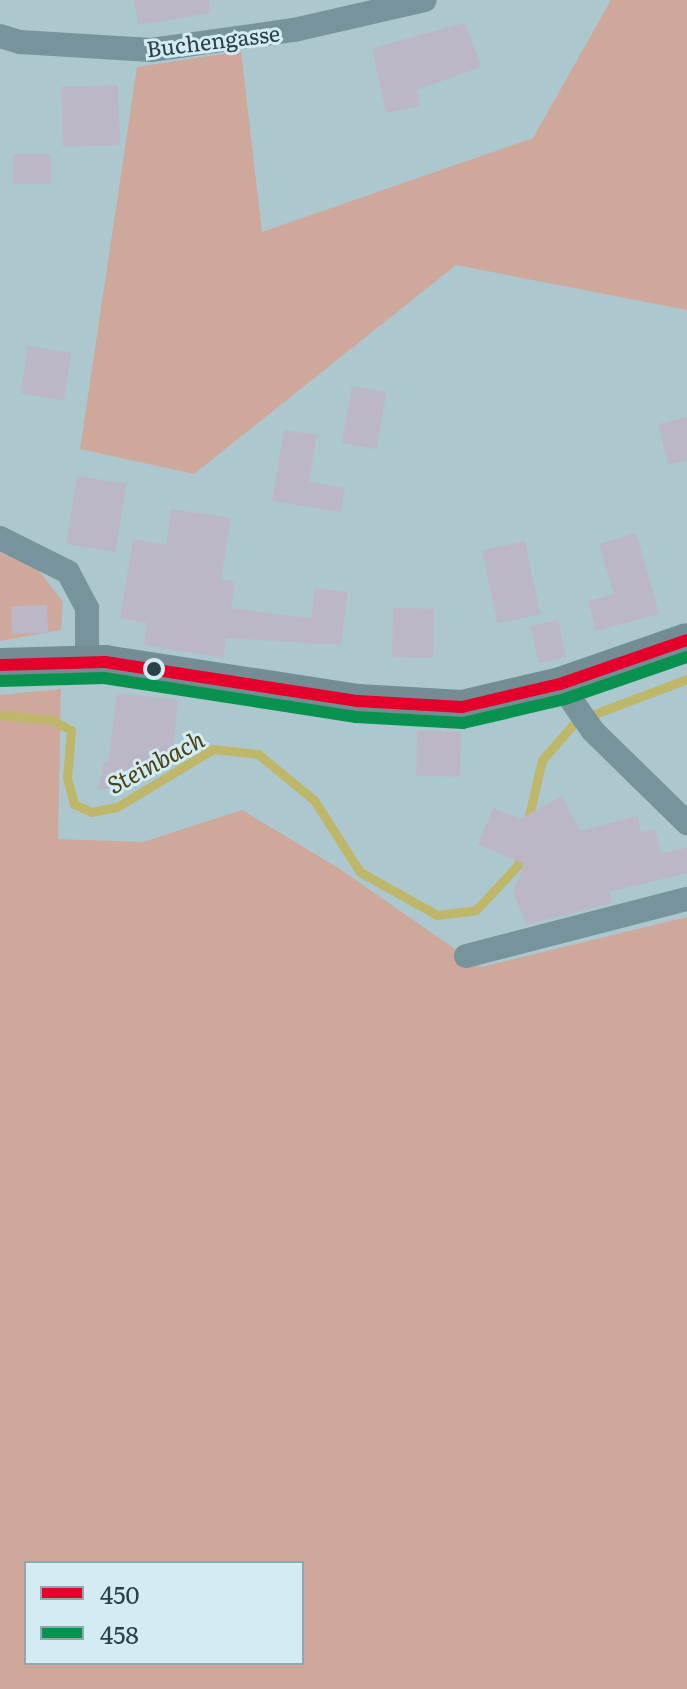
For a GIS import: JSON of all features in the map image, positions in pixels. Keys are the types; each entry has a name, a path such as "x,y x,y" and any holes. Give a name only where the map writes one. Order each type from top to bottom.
{"street":[{"name":"Buchengasse","path":"0,36 20,42 151,50 294,30 425,0"},
{"path":"0,538 68,572 87,608 87,661"},
{"path":"0,665 87,661 358,701 462,707 560,684 687,640"},
{"path":"560,684 593,731 687,823"},
{"path":"466,956 687,899"}],"shaded area":[{"path":"611,0 687,0 687,310 456,265 194,474 80,449 137,67 241,51 262,232 533,138"},
{"path":"0,552 37,568 63,602 61,630 0,641"},
{"path":"61,689 58,839 143,842 242,810 340,869 481,967 687,917 687,1689 0,1689 0,695"}],"building":[{"path":"134,0 209,0 210,13 138,25"},
{"path":"465,23 481,67 417,90 420,106 386,113 372,48"},
{"path":"118,85 120,145 63,147 61,87"},
{"path":"13,154 51,154 51,184 13,184"},
{"path":"28,346 71,353 64,400 20,393"},
{"path":"352,386 386,392 376,449 342,443"},
{"path":"687,417 687,460 668,465 658,424"},
{"path":"284,430 317,435 309,482 345,488 341,512 272,501"},
{"path":"77,476 126,484 116,552 66,544"},
{"path":"171,509 231,518 221,579 235,582 231,608 311,618 315,588 348,592 341,645 226,638 223,658 144,645 147,623 120,618 133,539 166,545"},
{"path":"636,533 659,614 596,631 588,601 614,594 599,544"},
{"path":"525,541 541,614 498,624 482,550"},
{"path":"47,605 48,633 12,634 11,606"},
{"path":"393,608 434,609 433,658 392,657"},
{"path":"558,620 566,657 539,663 531,626"},
{"path":"117,693 178,700 172,759 141,784 98,790 104,762 108,762"},
{"path":"417,731 461,732 460,777 416,776"},
{"path":"562,796 580,831 638,816 641,832 655,829 661,853 687,848 687,873 609,892 612,903 526,925 513,890 525,864 478,845 493,808 520,819"}],"waterway":[{"name":"Steinbach","path":"527,824 542,760 576,721 687,679"},
{"name":"Steinbach","path":"0,715 52,720 71,730 67,778 74,804 91,812 117,807 213,749 258,754 314,800 360,872 437,915 476,910 518,865 521,851"}],"transit line":[{"name":"450","path":"0,665 105,662 358,701 462,707 560,684 687,640"},
{"name":"458","path":"0,681 104,678 356,717 463,723 565,699 687,657"}]}
